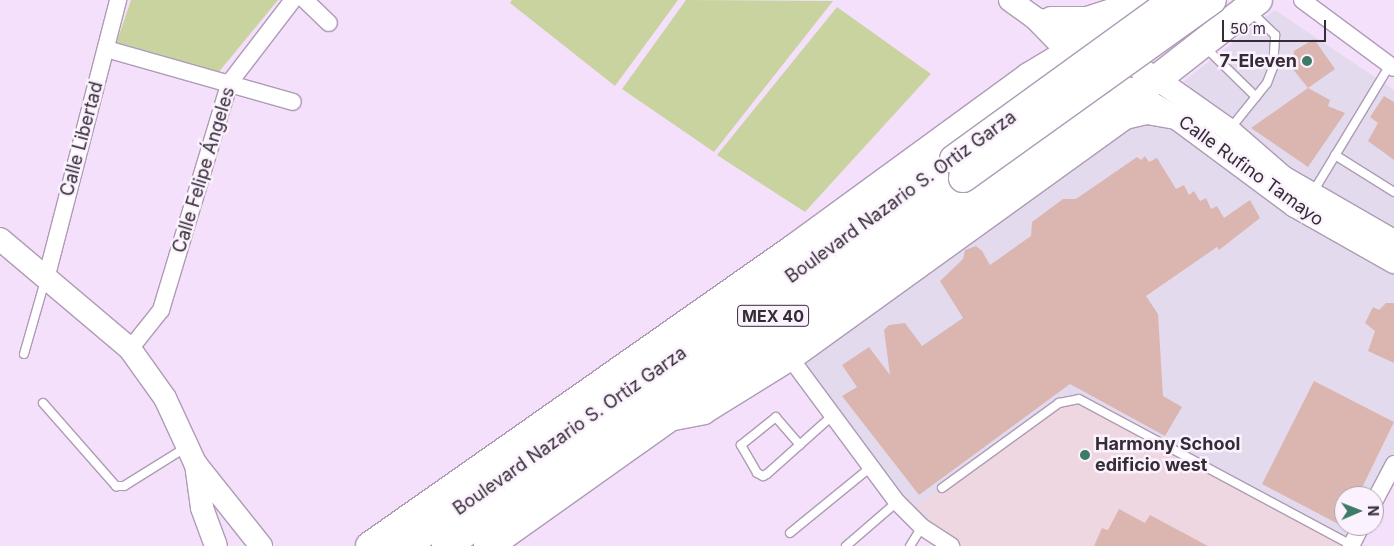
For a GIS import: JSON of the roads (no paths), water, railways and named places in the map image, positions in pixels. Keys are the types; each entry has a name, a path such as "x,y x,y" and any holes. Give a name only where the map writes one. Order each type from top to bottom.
{"highway":[{"path":"1162,0 1173,20 1184,28 1210,37"},
{"name":"Boulevard Nazario S. Ortiz Garza","path":"405,546 440,535 582,453 687,378 959,169 1174,0"},
{"name":"Boulevard Nazario S. Ortiz Garza","path":"440,535 770,290 959,169 1212,0"},
{"path":"370,546 792,250 1029,77 1079,45 1130,2"},
{"path":"488,546 1067,135 1147,85 1252,4"},
{"path":"1029,77 1042,83 1059,99 1067,120 1067,135"},
{"path":"770,290 792,250"},
{"path":"530,516 654,414 687,378"}],"street":[{"name":"Calle Libertad","path":"46,279 118,0"},
{"name":"Calle Felipe Ángeles","path":"130,348 161,310 230,82 293,0"},
{"path":"306,0 329,23"},
{"path":"1010,0 1035,18 1147,85"},
{"path":"1302,0 1392,67"},
{"path":"1035,18 1087,18 1130,2"},
{"path":"106,48 230,82 294,102"},
{"name":"Calle Rufino Tamayo","path":"1147,85 1176,118 1269,189 1334,230 1394,262"},
{"name":"Calle Rufino Tamayo","path":"1147,85 1229,130 1270,166 1312,194 1394,240"},
{"path":"668,420 704,414 792,359 1125,118 1147,113 1176,118"},
{"path":"0,239 130,348 165,398 191,455 260,546"},
{"path":"792,359 897,502 922,527 951,546"},
{"path":"191,455 202,508 216,546"},
{"path":"1382,486 1394,464"}],"lane":[{"path":"1229,130 1267,83 1272,68 1275,35 1252,4"},
{"path":"1210,37 1256,97"},
{"path":"1312,194 1392,67"},
{"path":"1335,155 1394,192"},
{"path":"24,354 46,279"},
{"path":"942,488 1058,403 1079,399 1351,545"},
{"path":"43,403 116,486 124,486 191,455"},
{"path":"800,445 776,417 741,445 757,473 763,476 800,445 833,415"},
{"path":"790,533 871,467"},
{"path":"846,546 897,502"},
{"path":"910,546 922,527"}],"place":[{"name":"7-Eleven","path":"1307,61"},
{"name":"Harmony School edificio west","path":"1085,455"}]}
